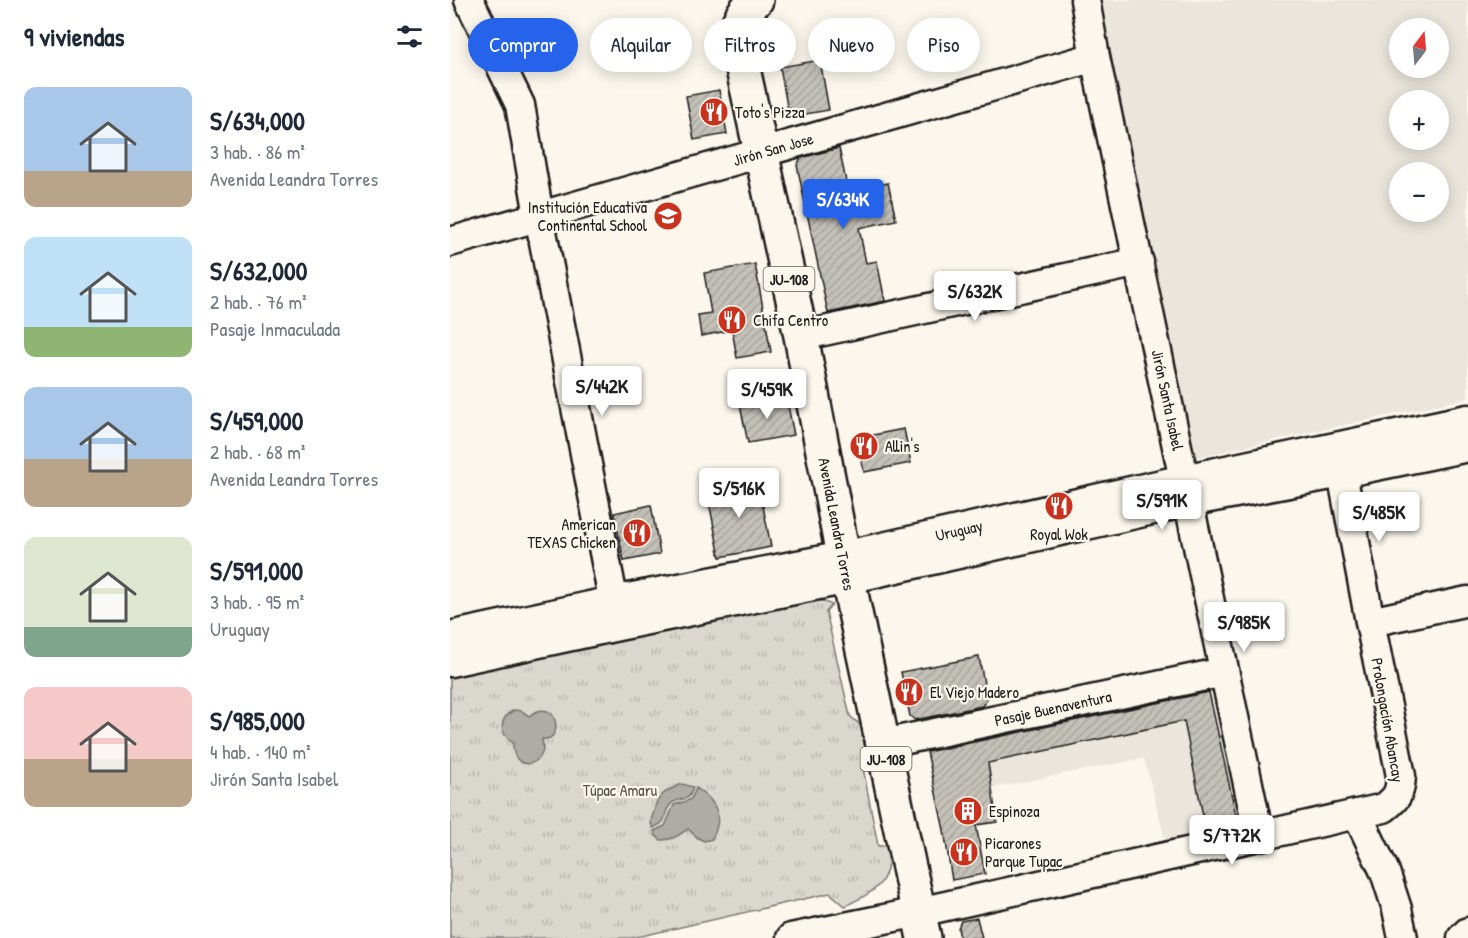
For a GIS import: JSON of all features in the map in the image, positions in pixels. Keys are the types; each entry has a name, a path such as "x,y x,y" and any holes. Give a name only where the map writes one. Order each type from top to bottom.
{"main road":[{"name":"Avenida Leandra Torres","path":"750,2 739,19 735,32 801,336 846,568 921,925"}],"street":[{"path":"470,0 520,105 539,216 616,613"},
{"name":"Jirón Santa Isabel","path":"1085,0 1095,57 1259,836"},
{"name":"Jirón San Jose","path":"450,242 1095,57"},
{"path":"801,336 1139,262"},
{"name":"Uruguay","path":"450,636 616,613 846,568 1186,490 1468,419"},
{"name":"Uruguay","path":"1186,490 1342,473 1468,447"},
{"path":"1342,473 1370,622 1468,602"},
{"name":"Uruguay","path":"450,662 616,613"},
{"name":"Prolongación Abancay","path":"791,938 921,925 1259,836 1384,808 1395,800 1400,789 1401,776 1370,622"},
{"name":"Pasaje Buenaventura","path":"883,744 1224,672"},
{"path":"1357,814 1385,872 1397,909 1403,938"},
{"path":"1462,938 1468,932"}],"shaded area":[{"path":"1095,0 1468,0 1468,398 1189,459"},
{"path":"1207,682 1237,820 1231,828 1165,839 1144,758 937,799 925,742"},
{"path":"514,710 519,710 529,716 539,711 546,711 552,714 555,720 554,734 542,739 541,755 532,763 527,764 517,759 513,743 503,731 505,718"},
{"path":"682,784 693,787 691,793 686,798 673,802 664,820 653,828 651,820 659,798"},
{"path":"696,788 709,798 716,810 718,824 712,839 704,841 688,829 673,838 661,840 654,831 665,826 674,805 690,799"}],"green space":[{"name":"Túpac Amaru","path":"813,597 832,605 826,612 850,716 866,730 870,751 863,768 878,846 889,846 887,869 884,877 873,890 845,906 830,893 633,938 450,938 450,676"}],"building":[{"path":"808,62 808,72 822,72 829,110 800,115 787,106 781,72 796,72 796,64"},
{"path":"719,90 727,134 694,140 686,96"},
{"path":"839,148 848,191 888,183 896,220 859,228 866,263 877,261 885,301 828,313 797,165 801,158"},
{"path":"755,264 771,352 737,358 732,330 701,336 698,315 711,313 704,273"},
{"path":"786,396 794,435 748,443 740,405"},
{"path":"904,429 911,463 864,472 857,438"},
{"path":"758,481 771,547 720,557 707,492"},
{"name":"American TEXAS Chicken","path":"651,505 660,554 624,561 614,513"},
{"path":"979,657 987,699 982,706 915,720 910,716 901,672"},
{"path":"1209,692 1237,820 1233,825 1206,831 1184,721 988,763 997,822 976,825 985,874 952,880 927,752"},
{"path":"977,918 982,938 960,938 958,928 961,921"}],"place":[{"name":"Toto's Pizza","path":"714,112"},
{"name":"Institución Educativa Continental School","path":"668,216"},
{"name":"Chifa Centro","path":"732,320"},
{"name":"Allin's","path":"864,446"},
{"name":"Royal Wok","path":"1059,506"},
{"name":"American TEXAS Chicken","path":"637,533"},
{"name":"El Viejo Madero","path":"909,692"},
{"name":"Espinoza","path":"968,811"},
{"name":"Picarones Parque Tupac","path":"964,852"}]}
